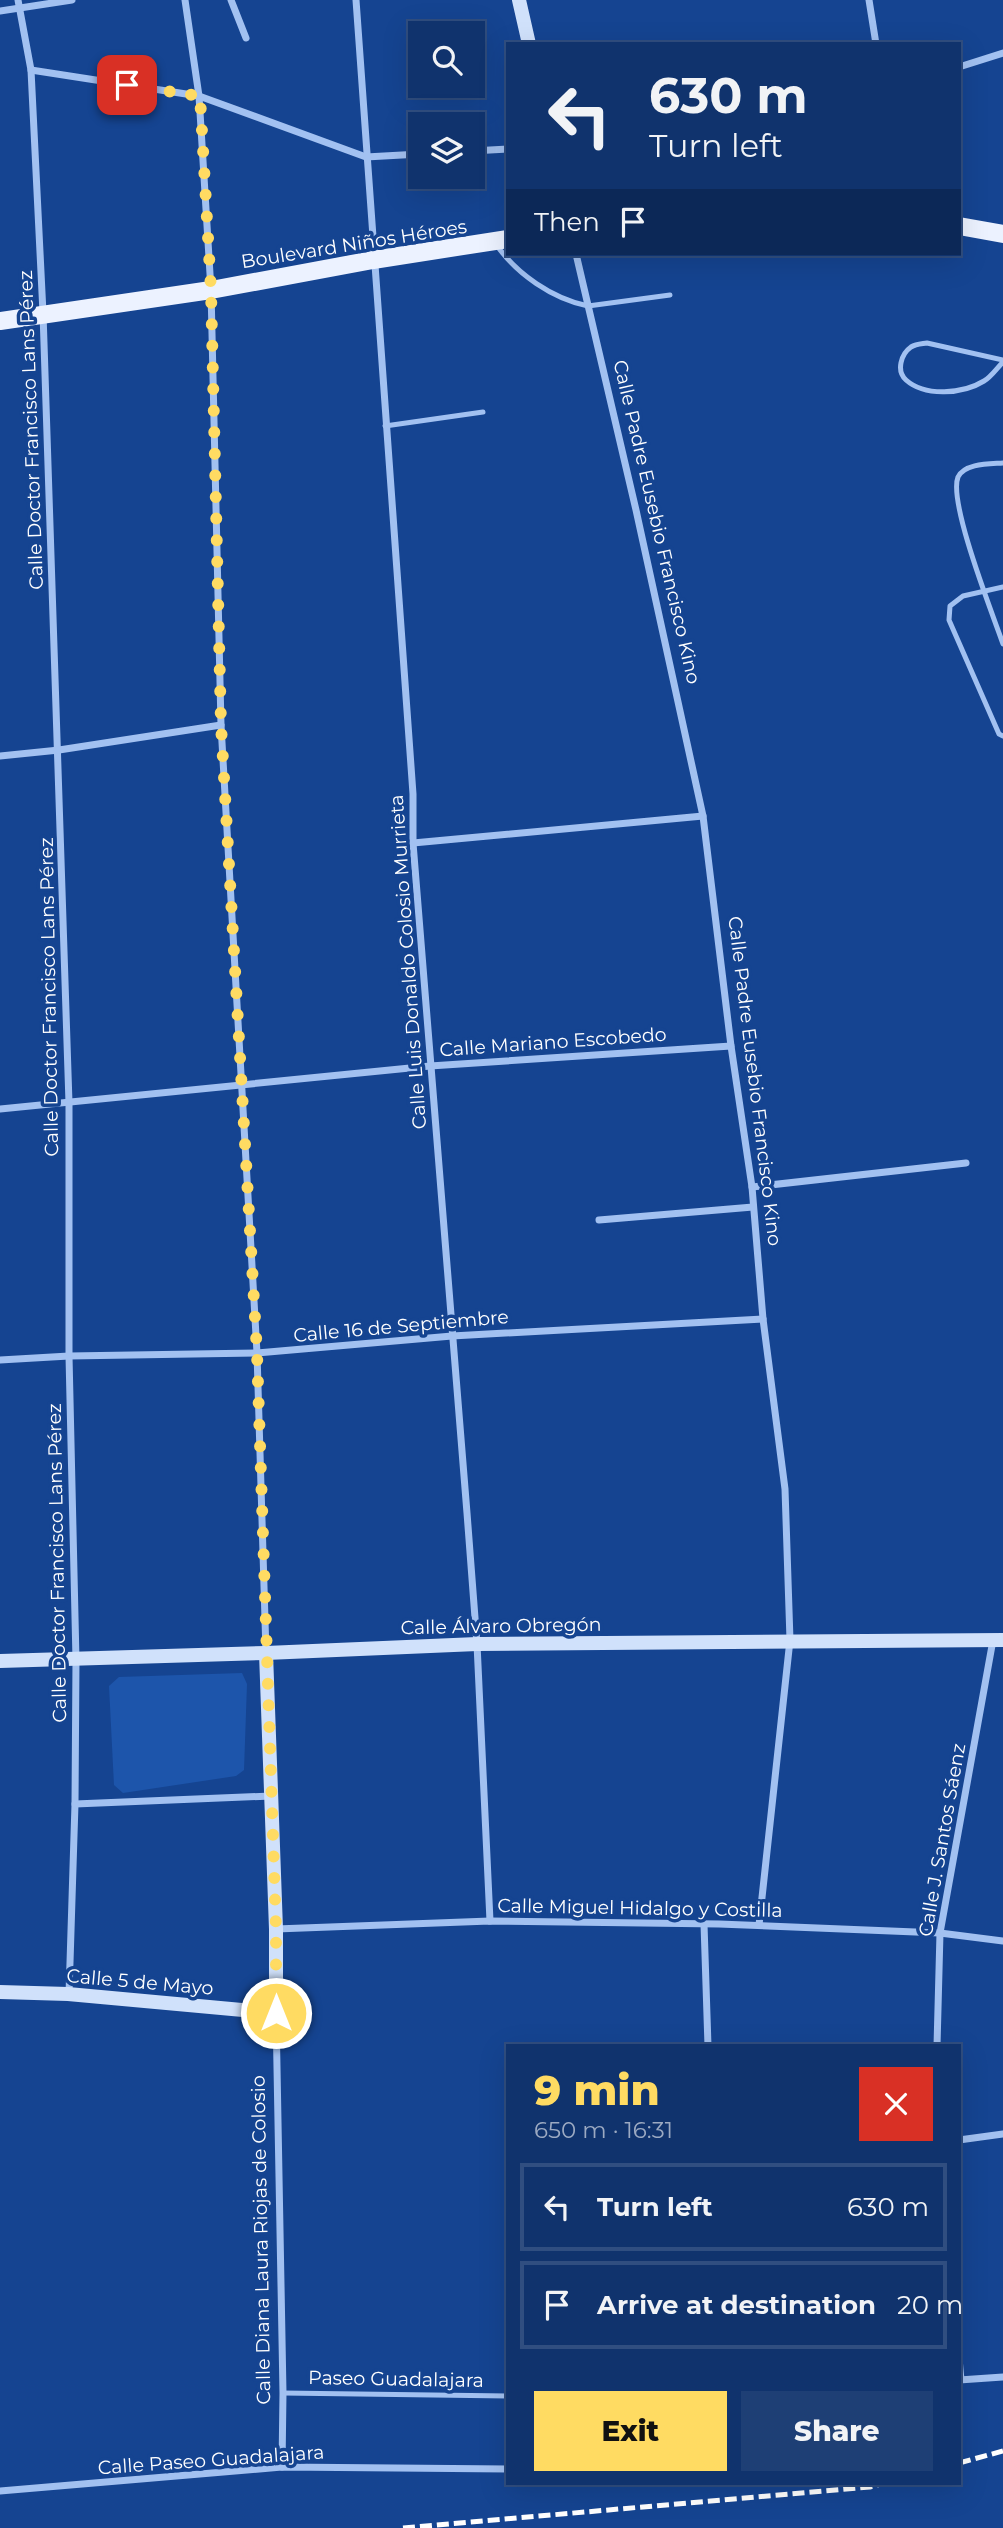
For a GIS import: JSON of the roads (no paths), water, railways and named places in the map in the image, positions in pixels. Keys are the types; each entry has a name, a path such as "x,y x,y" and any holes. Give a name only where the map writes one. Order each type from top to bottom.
{"main road":[{"path":"961,226 1003,234"},
{"name":"Boulevard Niños Héroes","path":"0,321 211,290 373,260 501,241"}],"street":[{"path":"0,11 19,4 72,0"},
{"name":"Calle Diana Laura Riojas de Colosio","path":"186,0 200,96 211,290 221,725 257,1353 276,1929 284,2393 282,2467"},
{"path":"231,0 246,38"},
{"name":"Calle Luis Donaldo Colosio Murrieta","path":"356,0 412,781 413,844 477,1644 490,1921"},
{"path":"519,0 529,42"},
{"path":"869,0 876,42"},
{"name":"Calle Doctor Francisco Lans Pérez","path":"19,4 31,70 43,313 69,1103 69,1356 76,1660 75,1804 68,1994"},
{"path":"961,65 1003,53"},
{"path":"31,70 200,96 366,157 408,155"},
{"path":"485,150 506,149"},
{"name":"Calle Padre Eusebio Francisco Kino","path":"576,256 703,816 731,1046 752,1187 763,1319 785,1489 790,1640 759,1925"},
{"path":"0,756 59,750 221,725"},
{"path":"413,844 703,816"},
{"name":"Calle Mariano Escobedo","path":"0,1109 430,1066 731,1046"},
{"path":"752,1187 966,1163"},
{"path":"599,1220 753,1207"},
{"name":"Calle 16 de Septiembre","path":"0,1360 69,1356 257,1353 452,1336 763,1319"},
{"name":"Calle Álvaro Obregón","path":"0,1661 477,1644 998,1640"},
{"name":"Calle J. Santos Sáenz","path":"937,2044 940,1933 998,1640"},
{"path":"75,1804 271,1796"},
{"name":"Calle Miguel Hidalgo y Costilla","path":"276,1929 490,1921 705,1924 940,1933 1003,1941"},
{"path":"705,1924 708,2044"},
{"name":"Calle 5 de Mayo","path":"0,1992 68,1994 276,2013"},
{"path":"961,2140 1003,2134"},
{"path":"961,2380 1003,2378"},
{"name":"Calle Paseo Guadalajara","path":"0,2491 282,2467 506,2469"}],"lane":[{"path":"501,241 505,257 546,289 577,303 588,306 670,295"},
{"path":"926,343 1003,361 985,381 954,391 922,389 905,380 900,365 908,349 926,343"},
{"path":"386,426 482,412"},
{"path":"1003,463 968,468 958,477 956,498 982,592 1003,644"},
{"path":"1003,587 963,596 950,606 949,620 990,715 999,734 1003,736"},
{"name":"Paseo Guadalajara","path":"284,2393 506,2396"}],"railway":[{"path":"961,2462 1003,2451"},
{"path":"403,2528 877,2485"}]}
